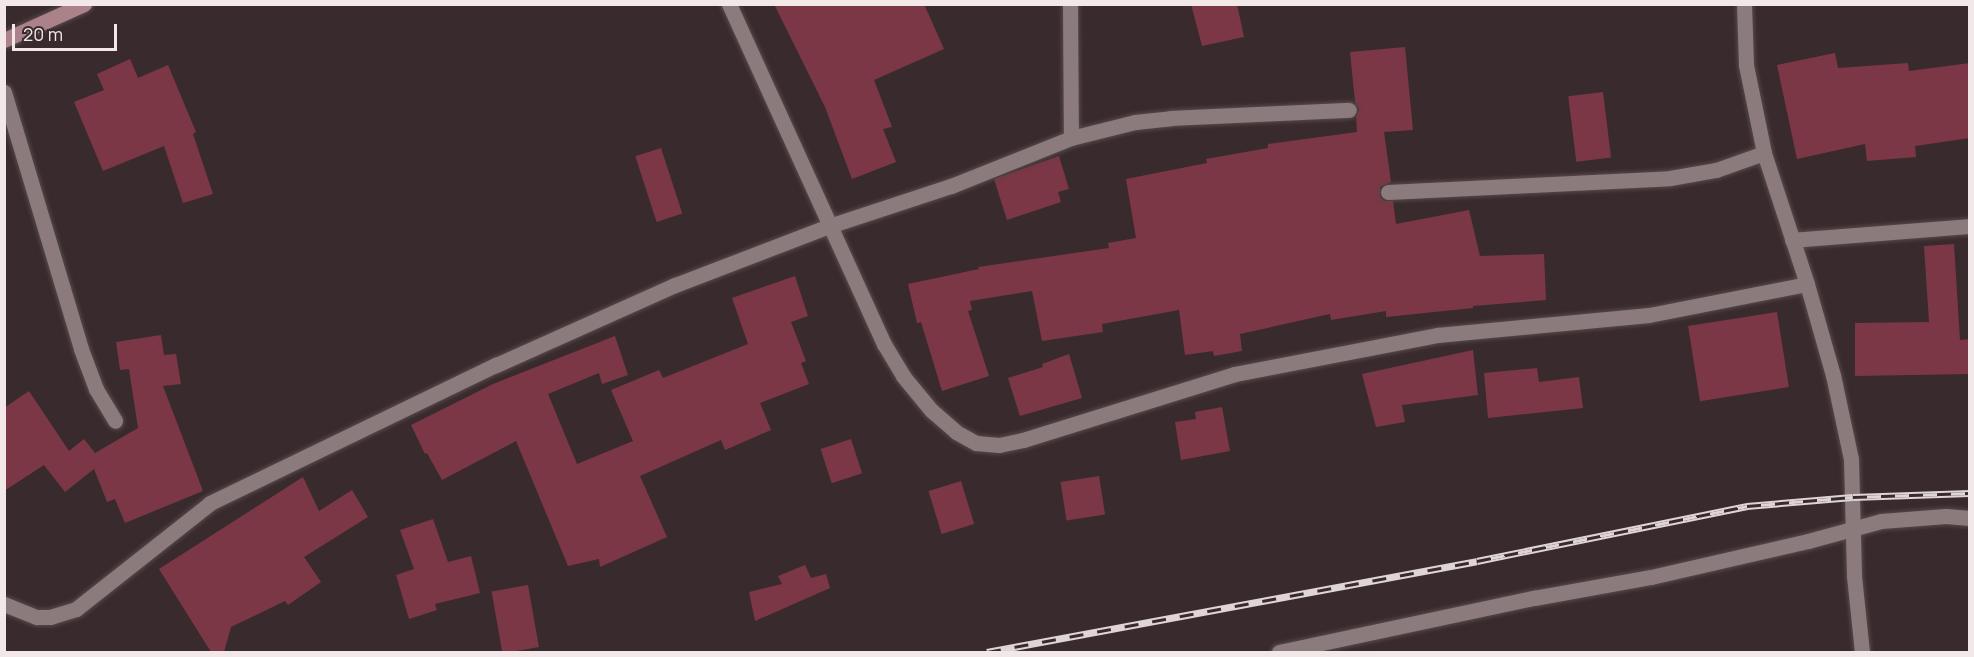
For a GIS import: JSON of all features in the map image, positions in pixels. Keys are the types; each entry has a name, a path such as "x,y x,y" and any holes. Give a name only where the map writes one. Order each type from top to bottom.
{"street":[{"path":"4,40 84,4"},
{"path":"729,4 884,344 903,376 931,410 956,432 976,443 999,445 1023,441 1235,374 1437,335 1649,315 1807,284"},
{"path":"1070,4 1071,138"},
{"path":"1744,4 1746,65 1764,153 1807,284 1833,375 1851,459 1854,576 1862,652"},
{"path":"4,92 81,349 96,389 115,421"},
{"path":"4,604 37,617 63,614 76,609 210,503 496,365 664,290 829,226 951,186 1071,138 1135,122 1171,118 1348,110"},
{"path":"1388,192 1670,178 1716,170 1764,153"},
{"path":"1792,240 1970,226"},
{"path":"1279,652 1534,598 1651,577 1808,541 1853,527 1909,518 1970,518"}],"building":[{"path":"774,4 924,4 944,49 874,80 892,127 883,129 896,162 852,179 825,107"},
{"path":"1191,4 1237,4 1244,37 1202,46"},
{"path":"1405,47 1413,130 1384,132 1391,182 1380,187 1380,197 1384,201 1393,201 1396,224 1469,210 1480,256 1544,254 1546,300 1386,317 1386,311 1331,320 1330,314 1240,334 1242,351 1214,356 1213,351 1185,355 1179,310 1102,324 1103,332 1042,341 1032,291 970,301 972,310 968,311 989,376 942,391 921,322 917,323 908,284 979,269 978,267 1109,248 1108,243 1136,238 1126,179 1207,163 1206,159 1268,148 1268,144 1357,132 1356,117 1359,109 1355,102 1350,52"},
{"path":"1835,53 1838,68 1908,63 1909,71 1970,63 1970,138 1915,146 1916,157 1867,161 1865,144 1797,159 1777,65"},
{"path":"130,59 138,78 168,65 196,132 193,134 213,194 183,203 164,146 103,171 74,102 104,90 97,74"},
{"path":"1603,92 1611,158 1576,162 1568,96"},
{"path":"661,148 682,214 657,222 635,156"},
{"path":"1059,156 1069,189 1058,192 1061,202 1007,220 994,179"},
{"path":"1954,244 1960,340 1970,339 1970,374 1855,376 1855,323 1929,322 1924,246"},
{"path":"795,276 808,316 791,322 806,361 801,363 809,384 760,403 771,430 725,450 721,440 640,476 667,537 600,567 599,559 568,566 516,441 442,480 427,453 425,454 411,425 493,384 615,336 628,375 602,384 599,373 548,394 577,464 633,441 611,390 659,370 663,378 748,344 732,298"},
{"path":"1777,312 1789,387 1700,401 1688,326"},
{"path":"161,335 164,355 176,354 181,384 163,386 203,491 125,523 115,499 107,502 94,469 65,492 44,465 4,491 4,408 29,391 69,451 84,439 95,453 138,428 129,369 120,370 116,342"},
{"path":"1473,350 1478,395 1402,405 1405,422 1376,427 1362,374"},
{"path":"1069,354 1082,398 1020,416 1008,378 1043,367 1042,364"},
{"path":"1537,368 1539,382 1579,377 1583,408 1488,418 1484,373"},
{"path":"1222,407 1230,451 1181,460 1175,422 1196,419 1195,412"},
{"path":"851,439 862,473 832,483 821,449"},
{"path":"1099,476 1105,515 1067,521 1060,482"},
{"path":"303,477 319,511 352,490 368,517 304,557 321,582 288,605 285,601 231,627 224,652 211,652 159,569"},
{"path":"961,481 974,524 942,534 928,491"},
{"path":"433,519 448,562 471,556 480,593 435,604 437,610 409,619 396,575 414,569 400,530"},
{"path":"805,565 811,578 826,574 830,588 755,621 749,592 782,584 778,576"},
{"path":"528,585 539,647 502,652 492,591"}],"railway":[{"path":"987,652 1477,561 1747,506 1853,497 1970,493"}]}
